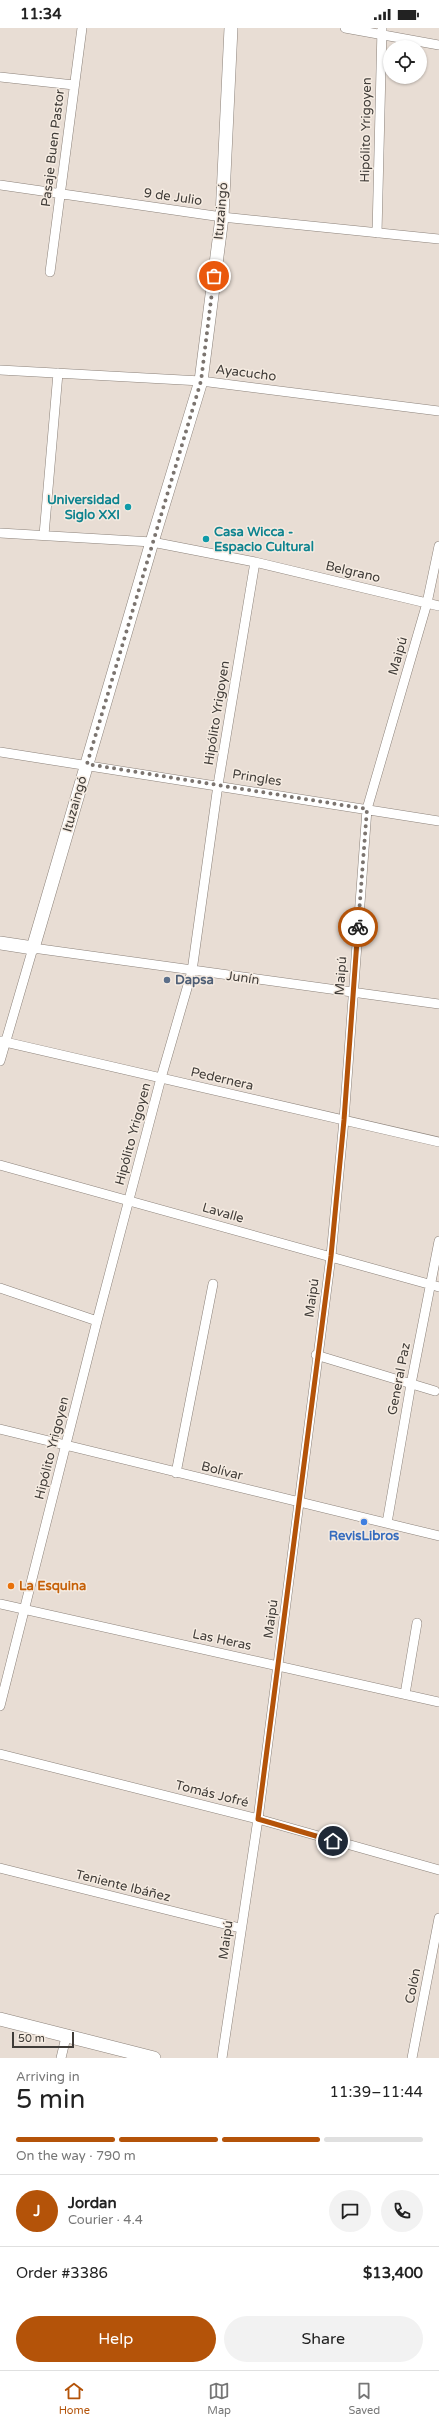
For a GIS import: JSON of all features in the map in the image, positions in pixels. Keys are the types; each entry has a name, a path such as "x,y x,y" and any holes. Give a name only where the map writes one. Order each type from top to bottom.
{"street":[{"name":"Pasaje Buen Pastor","path":"50,272 82,28"},
{"name":"Ituzaingó","path":"0,1061 3,1041 33,948 152,542 201,381 222,217 231,28"},
{"path":"345,28 381,32 439,45"},
{"name":"Hipólito Yrigoyen","path":"377,233 381,32"},
{"path":"0,77 74,85"},
{"name":"9 de Julio","path":"0,185 222,217 439,239"},
{"name":"Ayacucho","path":"0,370 201,381 439,411"},
{"path":"44,535 58,373"},
{"name":"Belgrano","path":"0,533 152,542 255,562 439,606"},
{"name":"Maipú","path":"222,2058 240,1928 258,1819 300,1504 316,1355 331,1256 344,1120 367,809 427,603 439,546"},
{"name":"Hipólito Yrigoyen","path":"0,1706 4,1676 26,1610 97,1321 161,1078 192,971 218,785 255,562"},
{"name":"Pringles","path":"0,752 87,764 439,821"},
{"name":"Junín","path":"0,943 192,971 439,1004"},
{"name":"Pedernera","path":"3,1041 439,1142"},
{"name":"Lavalle","path":"0,1165 435,1286"},
{"name":"General Paz","path":"387,1523 411,1384 435,1286 439,1241"},
{"path":"176,1473 213,1284"},
{"path":"0,1288 97,1321"},
{"path":"316,1355 435,1392"},
{"name":"Bolívar","path":"0,1428 300,1504 439,1536"},
{"name":"Las Heras","path":"0,1604 439,1702"},
{"path":"405,1694 417,1624"},
{"name":"Tomás Jofré","path":"0,1754 258,1819 439,1870"},
{"name":"Teniente Ibáñez","path":"0,1868 240,1928"},
{"name":"Colón","path":"412,2058 439,1918"},
{"path":"0,2019 66,2037 154,2058"},
{"path":"60,2058 66,2037"}],"way so far":[{"path":"214,276 201,381 87,764 367,809 358,927"}],"place":[{"name":"Universidad Siglo XXI","path":"128,507"},
{"name":"Casa Wicca - Espacio Cultural","path":"206,539"},
{"name":"Dapsa","path":"167,980"},
{"name":"RevisLibros","path":"364,1522"},
{"name":"La Esquina","path":"11,1586"}],"route":[{"path":"333,1841 258,1819 300,1504 316,1355 331,1256 344,1120 358,927"}]}
